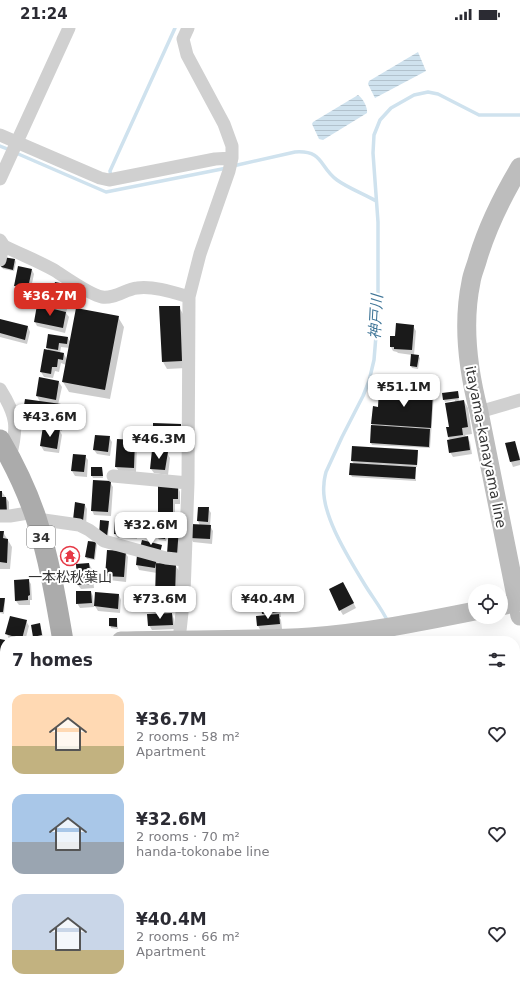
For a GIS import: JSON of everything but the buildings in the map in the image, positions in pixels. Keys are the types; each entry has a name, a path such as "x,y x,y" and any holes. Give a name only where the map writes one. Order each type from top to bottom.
{"main road":[{"name":"itayama-kanayama line","path":"515,607 479,412 472,386 468,353 468,310 471,281 486,233 497,208 520,167"},
{"name":"34","path":"5,448 35,516 50,570 62,636"},
{"path":"319,636 391,627 468,612"}],"street":[{"path":"0,179 68,28"},
{"path":"175,636 184,594 184,560 188,483 189,297 200,254 230,171 232,158 232,146 224,124 188,55 183,39 188,28"},
{"path":"0,135 14,148 109,180 232,158"},
{"path":"0,260 2,243 102,297 137,288 163,290 189,297"},
{"path":"0,389 15,421 16,433 5,448"},
{"path":"479,412 520,400"},
{"path":"113,476 188,483"},
{"path":"0,516 35,516 79,525 104,541 166,558 184,560"}],"water":[{"path":"418,52 426,71 375,98 368,84 369,81"},
{"path":"358,95 365,103 367,113 323,140 319,139 312,124 313,122"}],"waterway":[{"path":"111,177 110,171 175,28"},
{"name":"神戸川","path":"388,622 337,536 331,523 324,496 326,472 363,396 369,381 374,360 378,311 378,222 373,153 374,135 380,120 391,108 414,95 428,92 438,94 479,115 520,115"},
{"path":"0,146 10,150"},
{"path":"233,166 295,152 304,152 311,154 320,160 331,175 337,180 376,201"},
{"path":"16,153 106,192 227,168"},
{"name":"神戸川","path":"392,632 394,636"}],"place":[{"name":"一本松秋葉山","path":"70,556"}]}
